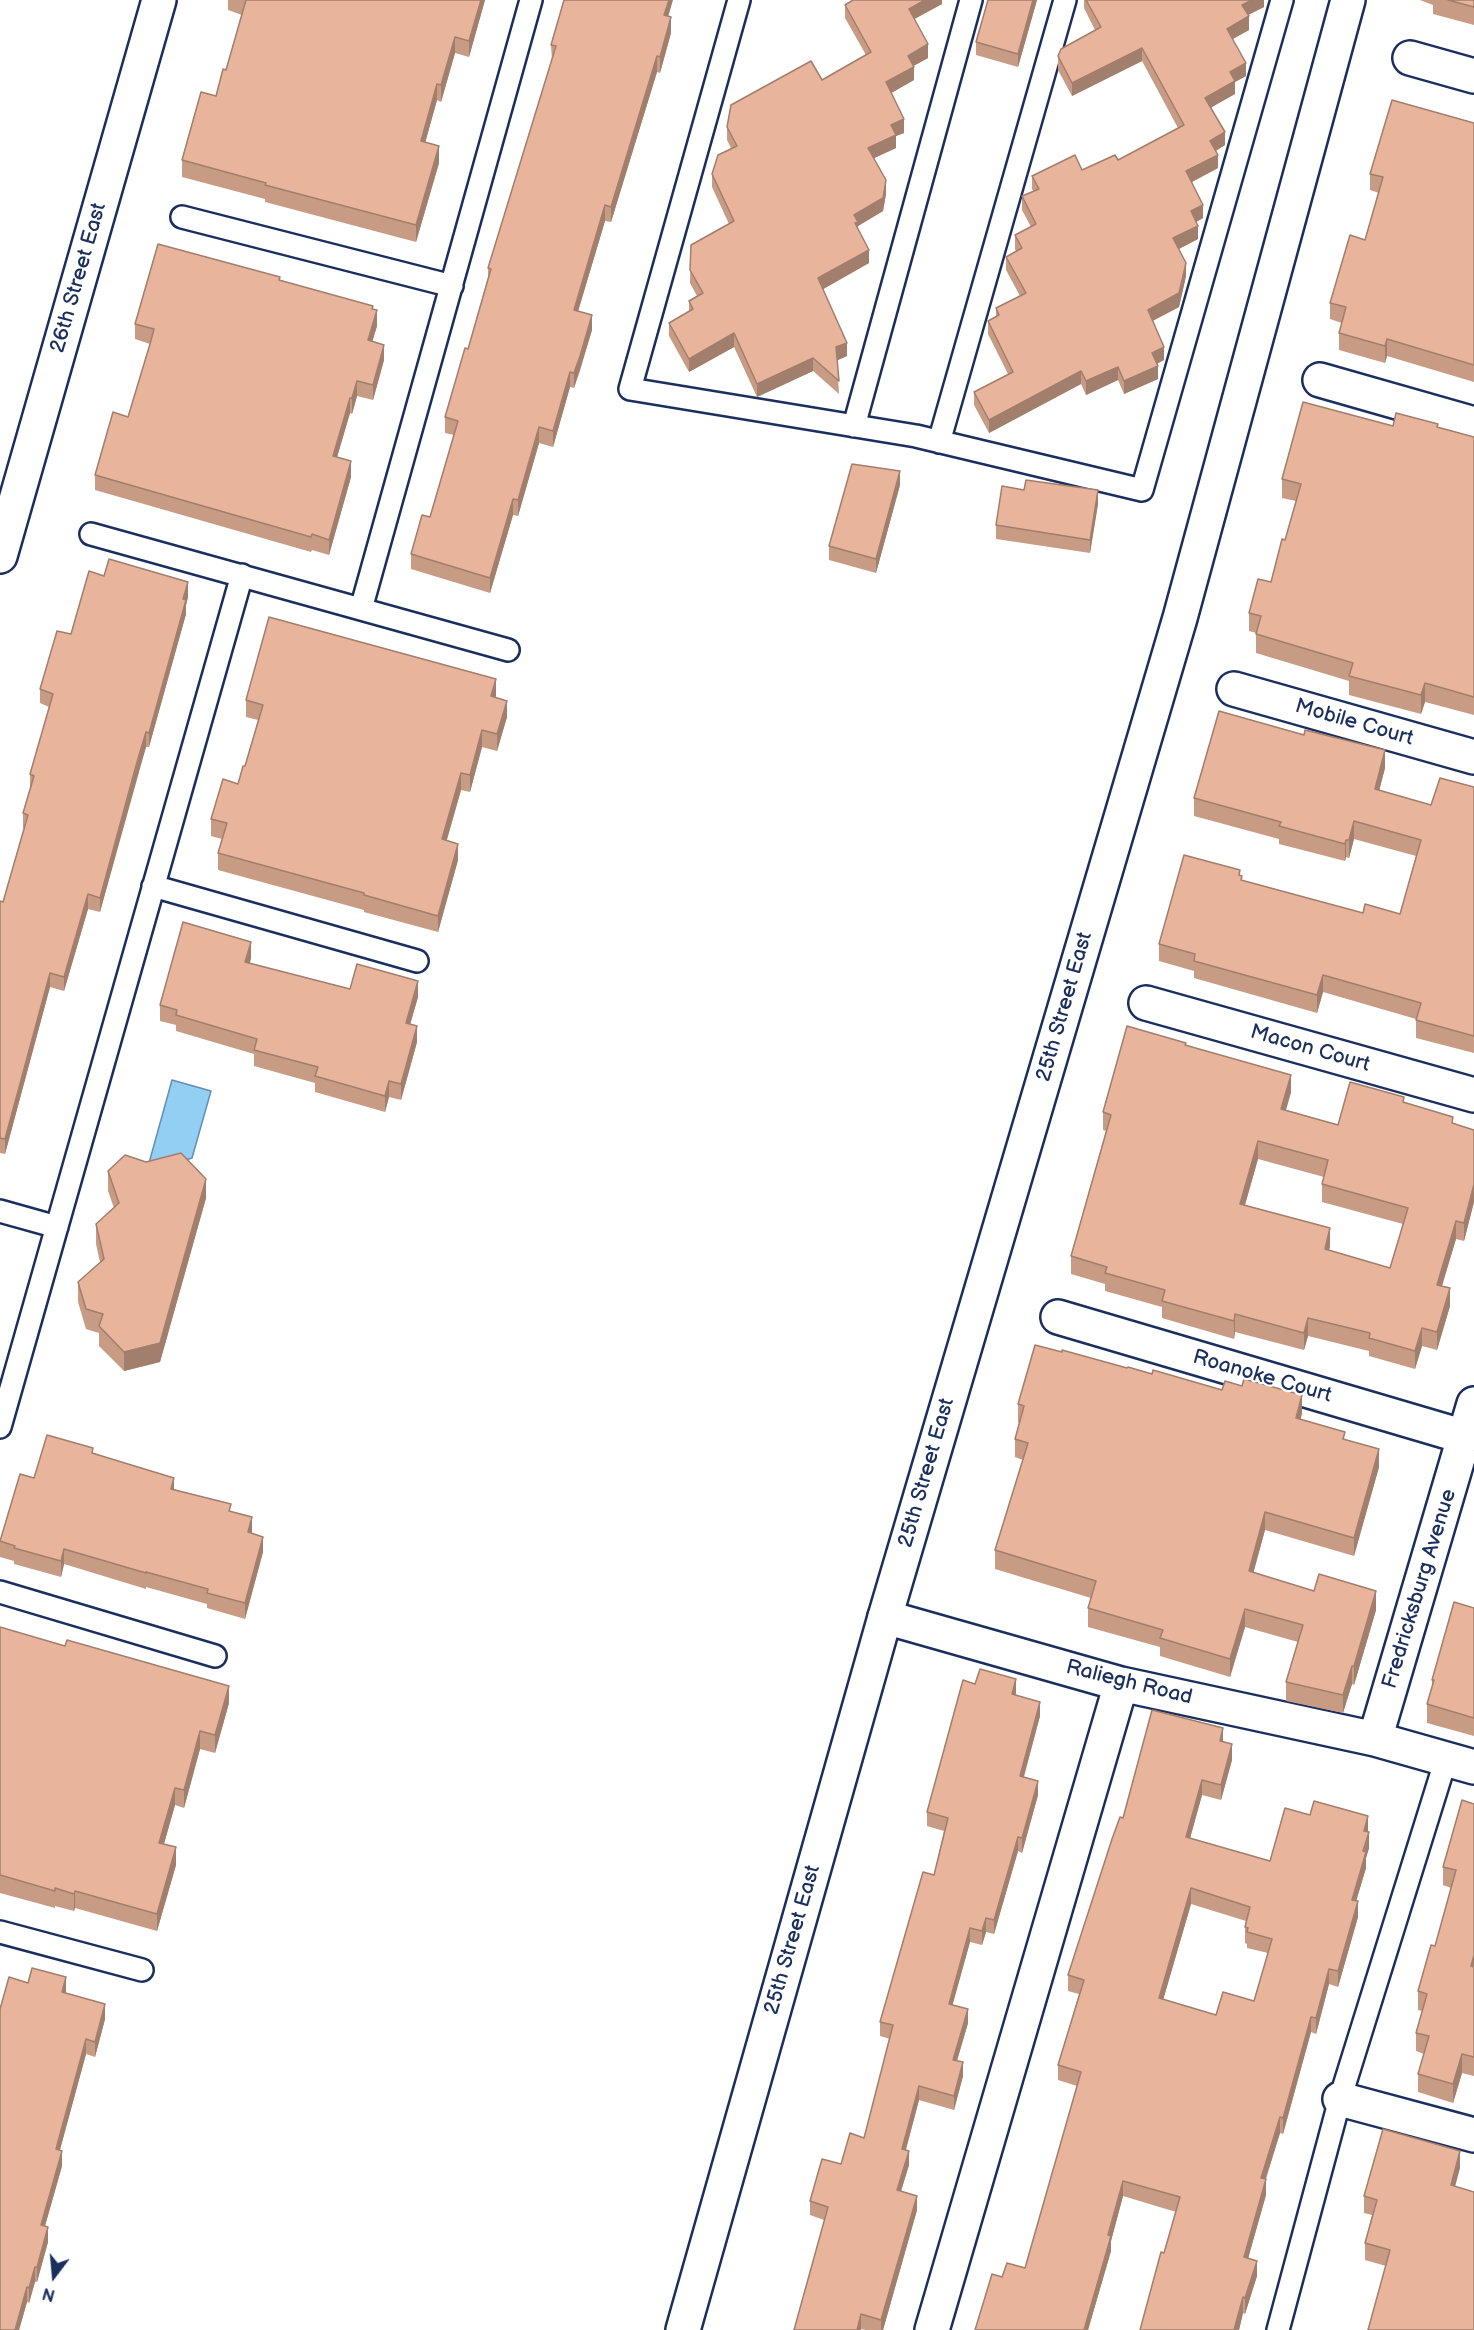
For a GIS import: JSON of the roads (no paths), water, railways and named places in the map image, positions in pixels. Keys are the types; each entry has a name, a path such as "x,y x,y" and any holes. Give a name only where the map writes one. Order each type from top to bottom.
{"street":[{"name":"26th Street East","path":"0,556 159,0"},
{"name":"25th Street East","path":"683,2330 885,1617 1180,618 1348,0"},
{"path":"1410,58 1474,76"},
{"path":"1320,380 1474,424"},
{"name":"Mobile Court","path":"1234,689 1474,757"},
{"name":"Macon Court","path":"1146,1003 1474,1095"},
{"name":"Roanoke Court","path":"1058,1317 1465,1437"},
{"name":"Fredricksburg Avenue","path":"1375,1739 1474,1404"},
{"name":"Raliegh Road","path":"885,1617 1121,1684 1375,1739 1460,1763"},
{"path":"932,2330 1121,1684"},
{"path":"1340,2099 1474,2135"}],"lane":[{"path":"361,609 531,0"},
{"path":"739,0 630,389 939,442 1142,490 1281,0"},
{"path":"854,426 971,0"},
{"path":"939,442 1065,0"},
{"path":"182,217 452,286"},
{"path":"91,534 508,650"},
{"path":"0,1427 242,575"},
{"path":"153,886 417,961"},
{"path":"0,1211 57,1227"},
{"path":"0,1592 215,1656"},
{"path":"1278,2330 1340,2099 1460,1763"},
{"path":"0,1932 142,1970"}],"water":[{"path":"172,1080 211,1091 192,1158 164,1167 149,1163"}]}
